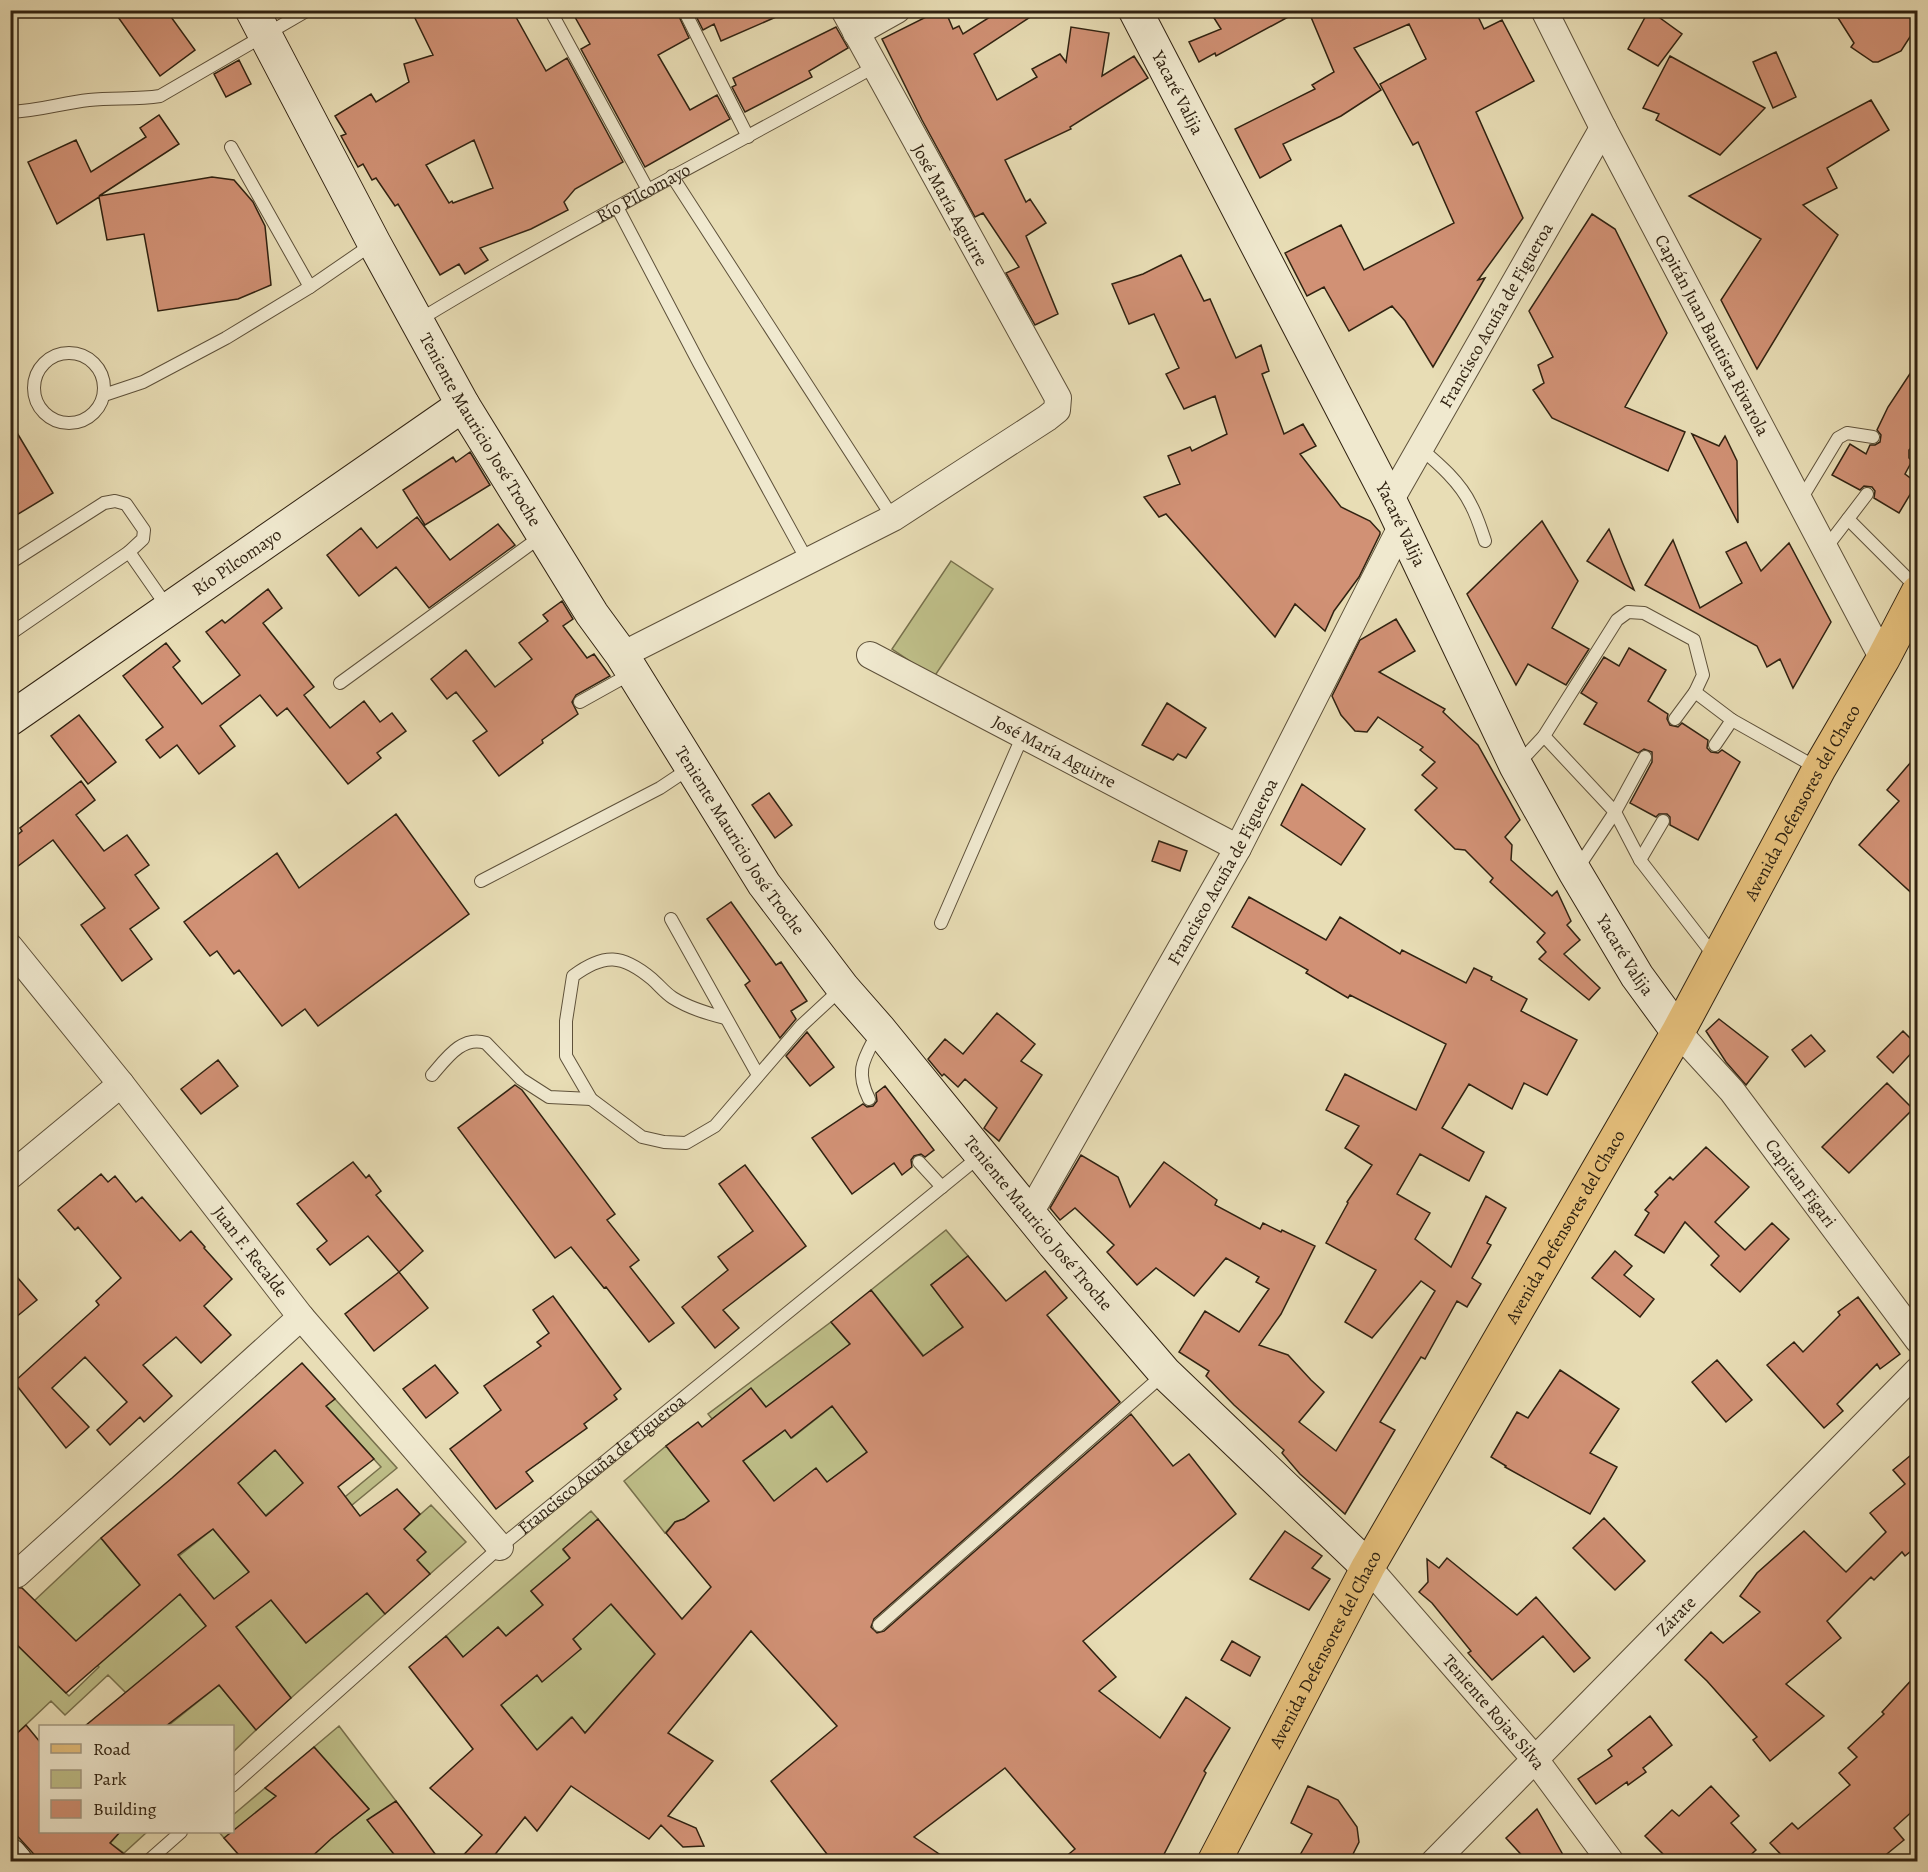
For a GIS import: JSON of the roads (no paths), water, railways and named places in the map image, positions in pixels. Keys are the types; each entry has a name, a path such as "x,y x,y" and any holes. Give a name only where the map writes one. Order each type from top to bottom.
{"main road":[{"name":"Avenida Defensores del Chaco","path":"1214,1862 1368,1568 1678,1032 1819,769 1883,659 1917,590"}],"street":[{"name":"José María Aguirre","path":"844,10 1058,398 1057,410 1047,418 893,518"},
{"path":"856,33 897,10"},
{"name":"Yacaré Valija","path":"1135,10 1396,513 1516,766 1637,976 1678,1032"},
{"name":"Capitán Juan Bautista Rivarola","path":"1544,10 1603,128 1883,659"},
{"name":"Teniente Mauricio José Troche","path":"259,23 416,322 463,405 592,614 627,664 764,884 843,988 1165,1373 1368,1568"},
{"name":"Francisco Acuña de Figueroa","path":"1030,1213 1239,848 1396,513 1420,448 1603,128"},
{"name":"Río Pilcomayo","path":"10,718 463,405"},
{"path":"627,664 807,560 893,518"},
{"name":"José María Aguirre","path":"870,655 1239,848"},
{"name":"Juan F. Recalde","path":"10,947 121,1084 301,1317 500,1547"},
{"name":"Capitan Figari","path":"1678,1032 1732,1091 1917,1340"},
{"path":"10,1176 121,1084"},
{"path":"17,1574 301,1317"},
{"name":"Zárate","path":"1434,1862 1917,1370"},
{"name":"Teniente Rojas Silva","path":"1368,1568 1534,1758 1611,1862"},
{"path":"10,1855 16,1862"}],"lane":[{"path":"10,112 34,111 71,102 104,98 143,99 160,96 259,23 308,10"},
{"path":"550,10 648,190"},
{"path":"684,10 748,137"},
{"name":"Río Pilcomayo","path":"416,322 494,275 616,207 874,67"},
{"path":"231,147 310,287"},
{"path":"672,176 893,518"},
{"path":"616,207 807,560"},
{"path":"104,395 143,382 226,338 310,287 374,243"},
{"path":"70,352 93,361 101,371 105,383 104,395 100,407 92,416 81,422 69,424 56,422 38,406 34,394 34,381 47,360 70,352"},
{"path":"1799,502 1838,438 1847,433 1873,437"},
{"path":"1420,448 1442,466 1461,488 1471,505 1485,541"},
{"path":"1825,549 1867,494"},
{"path":"10,563 104,503 115,501 126,504 144,530 143,539 129,552 10,634"},
{"path":"1848,519 1917,590"},
{"path":"340,683 543,535"},
{"path":"129,552 169,609"},
{"path":"1516,766 1544,736 1617,620 1628,612 1644,613 1694,640 1702,675 1695,693 1675,719"},
{"path":"580,702 627,664"},
{"path":"1695,693 1732,720 1819,769"},
{"path":"1715,745 1732,720"},
{"path":"941,923 1023,735"},
{"path":"1544,736 1615,812 1640,860 1717,960"},
{"path":"1575,872 1615,812 1645,757"},
{"path":"481,881 660,788 692,767"},
{"path":"1640,860 1663,821"},
{"path":"671,919 758,1074"},
{"path":"725,1018 696,1010 671,997 632,964 609,958 589,964 573,976 566,1021 566,1056 591,1099 642,1137 664,1142 686,1143 715,1126 801,1026 843,988"},
{"path":"869,1099 861,1083 862,1063 879,1029"},
{"path":"432,1074 455,1050 471,1040 479,1040 486,1043 521,1079 549,1098 591,1099"},
{"name":"Francisco Acuña de Figueroa","path":"234,1783 500,1547 981,1155"},
{"path":"919,1162 942,1187"},
{"path":"879,1624 1165,1373"},
{"path":"147,1862 180,1833"}]}
